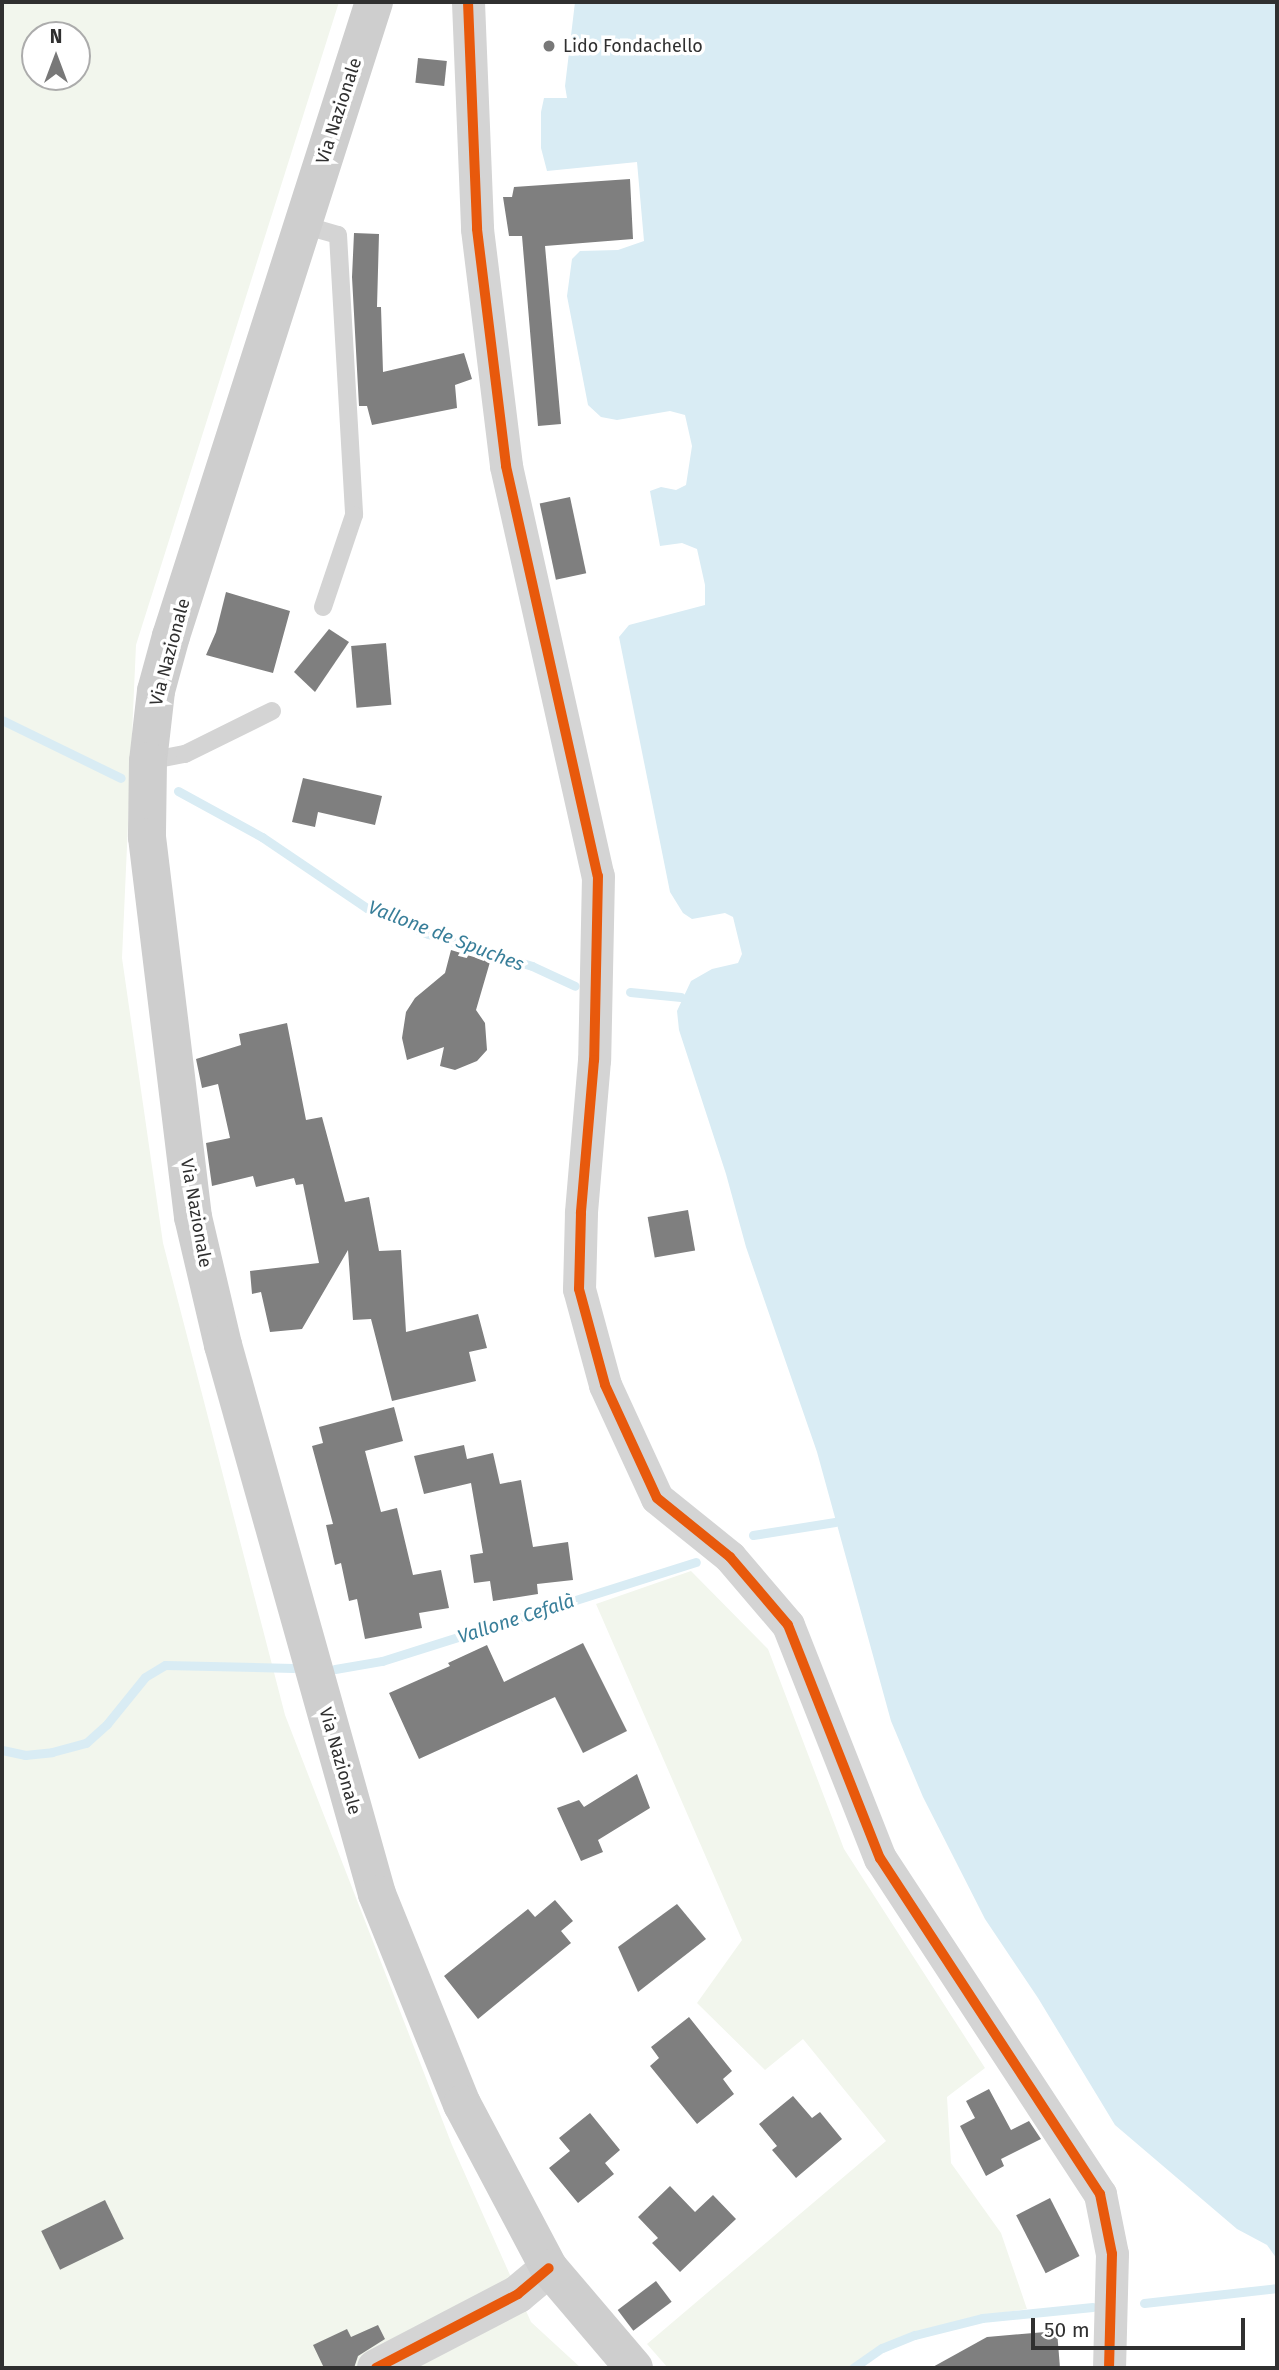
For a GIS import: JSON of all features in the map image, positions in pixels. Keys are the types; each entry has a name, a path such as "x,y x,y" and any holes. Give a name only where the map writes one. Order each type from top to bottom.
{"main road":[{"name":"Via Nazionale","path":"374,2 171,636 156,691 148,761 148,837 191,1204 223,1345 377,1894 462,2104 549,2268 634,2368"}],"street":[{"path":"468,5 477,229 506,466 598,876 594,1060 581,1213 579,1289 602,1373 657,1498 730,1557 788,1625 880,1858 1100,2194 1112,2254 1108,2360"},
{"path":"376,2368 519,2294 549,2268"}],"lane":[{"path":"303,225 338,235 354,515 323,607"},
{"path":"148,761 185,754 272,711"}],"shaded area":[{"path":"2,2 339,2 136,645 122,958 163,1243 285,1715 452,2145 531,2322 581,2368 2,2368"},
{"path":"575,2 1277,2 1277,2259 1267,2245 1237,2229 1115,2125 1038,1998 985,1919 923,1797 891,1721 817,1452 746,1247 726,1174 679,1030 677,1011 691,981 712,969 738,963 742,954 733,917 725,913 692,919 683,913 670,892 619,637 629,625 705,605 705,585 697,549 682,543 660,546 650,491 661,487 676,490 686,485 692,446 685,415 670,411 617,420 601,417 588,405 567,296 572,259 580,251 618,250 644,241 637,162 547,171 541,148 541,112 544,98 567,98 565,86"},
{"path":"691,1571 768,1649 844,1849 985,2068 947,2097 951,2163 1001,2233 1027,2309 968,2318 914,2337 845,2368 668,2368 647,2344 886,2141 803,2039 765,2070 697,2003 742,1940 596,1604"}],"building":[{"path":"418,58 447,61 444,86 415,83"},
{"path":"630,179 633,239 545,246 561,424 538,426 522,236 509,236 503,197 512,197 514,187"},
{"path":"354,233 379,234 377,307 381,307 383,372 464,353 472,379 455,385 457,408 372,425 367,406 359,406 352,277"},
{"path":"570,497 586,573 556,580 540,503"},
{"path":"226,592 290,611 273,673 206,655 216,632"},
{"path":"329,629 349,642 315,692 294,672"},
{"path":"386,643 391,705 357,708 351,646"},
{"path":"303,778 382,796 375,825 318,812 315,827 292,822"},
{"path":"451,950 490,962 476,1010 485,1023 487,1050 477,1061 455,1070 440,1066 444,1047 407,1060 402,1038 406,1012 415,998 445,973"},
{"path":"287,1023 306,1120 322,1117 345,1202 369,1197 379,1251 401,1250 406,1332 478,1314 487,1348 469,1352 476,1381 392,1401 371,1319 353,1320 348,1250 302,1329 270,1332 261,1292 252,1294 250,1271 319,1263 303,1184 296,1185 294,1178 256,1187 253,1176 212,1186 206,1143 230,1138 218,1084 202,1088 196,1059 241,1045 239,1034"},
{"path":"688,1210 695,1250 655,1257 648,1217"},
{"path":"394,1407 403,1441 365,1451 381,1512 397,1508 413,1575 441,1570 449,1608 419,1613 422,1628 365,1639 357,1599 349,1601 341,1563 335,1565 326,1525 333,1524 312,1446 323,1443 319,1427"},
{"path":"464,1445 467,1459 493,1453 500,1484 521,1480 533,1547 568,1542 573,1580 537,1584 538,1594 493,1601 490,1581 474,1583 470,1555 483,1553 471,1483 424,1494 414,1456"},
{"path":"583,1643 627,1731 583,1753 555,1697 419,1759 389,1693 450,1666 448,1663 487,1645 504,1682"},
{"path":"637,1774 650,1808 598,1840 603,1852 581,1861 557,1808 579,1800 584,1807"},
{"path":"555,1900 573,1921 561,1931 571,1943 478,2019 444,1976 528,1909 535,1917"},
{"path":"677,1904 706,1939 638,1992 618,1947"},
{"path":"689,2017 732,2071 723,2079 734,2094 697,2124 650,2066 659,2058 651,2047"},
{"path":"989,2089 1011,2130 1029,2121 1041,2139 1001,2159 1004,2166 986,2176 960,2126 975,2118 966,2101"},
{"path":"793,2096 812,2118 820,2112 842,2139 796,2178 772,2150 777,2146 759,2124"},
{"path":"590,2113 620,2150 605,2163 614,2174 578,2203 549,2168 570,2151 559,2138"},
{"path":"670,2186 695,2212 713,2195 736,2219 680,2272 652,2243 658,2238 638,2217"},
{"path":"1050,2198 1080,2256 1046,2273 1016,2215"},
{"path":"105,2200 124,2239 60,2270 41,2231"},
{"path":"656,2281 672,2302 633,2331 618,2310"},
{"path":"378,2325 385,2339 358,2356 354,2368 324,2368 313,2345 347,2329 351,2337"},
{"path":"1057,2331 1060,2368 931,2368 987,2337"}],"waterway":[{"name":"Vallone de Spuches","path":"2,720 121,778"},
{"name":"Vallone de Spuches","path":"178,791 262,837 367,908 428,934 532,966 575,986"},
{"name":"Vallone de Spuches","path":"630,992 681,997"},
{"name":"Vallone Cefalà","path":"753,1535 835,1522"},
{"name":"Vallone Cefalà","path":"335,1669 382,1661 696,1562"},
{"name":"Vallone Cefalà","path":"2,1750 25,1755 52,1752 86,1743 107,1724 145,1677 165,1665 293,1668"},
{"path":"1144,2303 1277,2288"},
{"path":"853,2368 882,2348 915,2335 982,2318 1092,2307"}],"cycle path":[{"path":"468,2 477,229 506,466 598,876 594,1060 581,1213 579,1289 605,1385 657,1498 730,1557 788,1625 880,1858 1100,2194 1112,2254 1109,2368"},
{"path":"376,2368 518,2294 549,2268"}],"place":[{"name":"Lido Fondachello","path":"549,46"}]}
